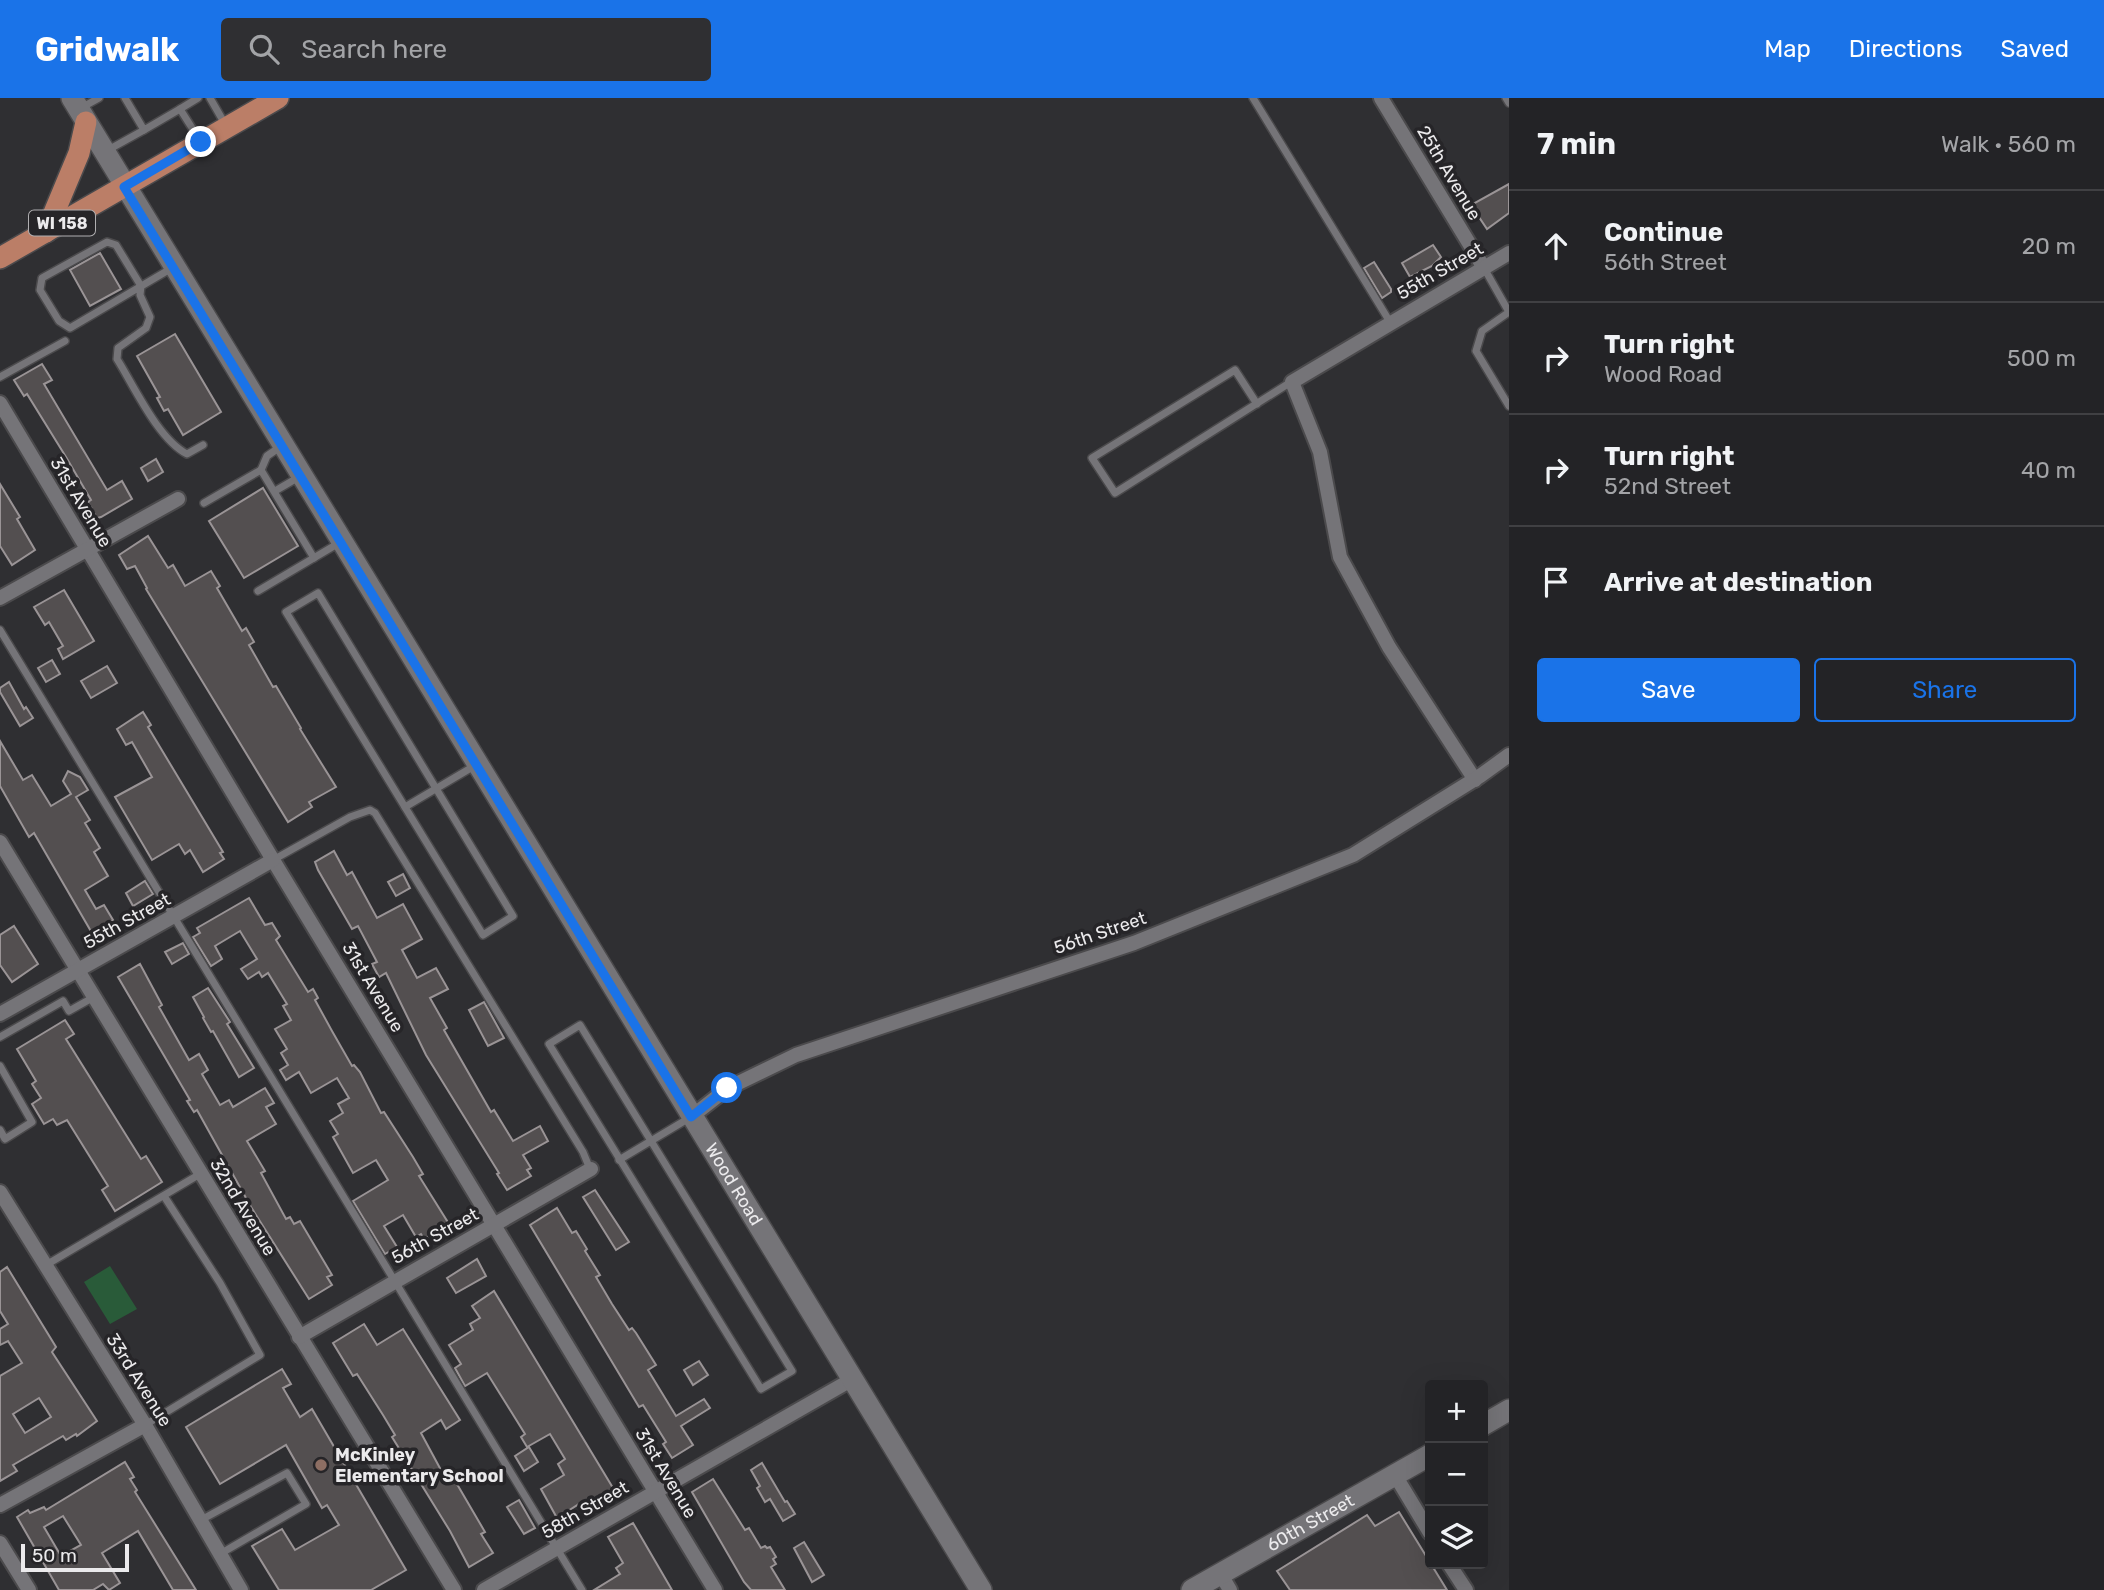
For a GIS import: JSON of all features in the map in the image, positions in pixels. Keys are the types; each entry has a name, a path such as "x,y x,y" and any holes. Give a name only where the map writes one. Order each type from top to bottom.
{"main road":[{"name":"WI 158","path":"0,258 278,98"},
{"path":"46,232 79,153 79,110"}],"street":[{"name":"25th Avenue","path":"1381,98 1485,268"},
{"name":"Wood Road","path":"79,110 980,1590"},
{"name":"55th Street","path":"1292,382 1509,253"},
{"path":"1292,382 1320,452 1340,557 1389,647 1475,780"},
{"name":"31st Avenue","path":"0,403 715,1590"},
{"path":"0,598 178,499"},
{"name":"56th Street","path":"691,1117 727,1088 796,1055 1134,943 1353,855 1475,780 1509,755"},
{"name":"32nd Avenue","path":"0,842 454,1590"},
{"name":"55th Street","path":"0,1014 273,860"},
{"name":"56th Street","path":"299,1337 591,1170"},
{"name":"33rd Avenue","path":"0,1192 145,1426 241,1590"},
{"name":"58th Street","path":"484,1590 851,1380"},
{"path":"1488,1421 1509,1410"},
{"path":"0,1505 145,1426"},
{"name":"60th Street","path":"1192,1590 1225,1582 1425,1458"},
{"path":"1395,1475 1425,1525"},
{"path":"0,1543 29,1590"},
{"path":"1452,1569 1466,1590"}],"lane":[{"path":"79,110 99,98"},
{"path":"125,98 144,130"},
{"path":"104,153 180,108 186,101 198,98"},
{"path":"210,98 227,128"},
{"path":"1253,98 1390,322"},
{"path":"1506,98 1509,103"},
{"path":"180,108 201,142"},
{"path":"173,267 141,286 70,328 59,321 40,290 42,278 107,242 116,245 141,286 140,295 150,317 146,328 118,348 117,359 176,448 187,454 204,445"},
{"path":"1485,268 1509,312 1482,331 1476,351 1509,406"},
{"path":"0,377 65,341"},
{"path":"1257,404 1235,370 1093,458 1115,493 1257,404 1292,382"},
{"path":"204,503 261,470 267,456 282,446"},
{"path":"261,470 314,558"},
{"path":"275,491 300,476"},
{"path":"258,591 341,542"},
{"path":"318,593 513,916 483,935 405,807 286,612 318,593"},
{"path":"0,630 582,1590"},
{"path":"405,807 476,765"},
{"path":"273,860 350,817 370,810 375,813 569,1129 591,1170"},
{"path":"0,1040 63,1001 69,1011 94,997"},
{"path":"580,1026 650,1142 792,1371 761,1389 549,1044 580,1026"},
{"path":"0,1066 32,1122 5,1139 0,1130"},
{"path":"619,1160 691,1117"},
{"path":"46,1266 200,1174"},
{"path":"145,1426 260,1355 220,1283 164,1196"},
{"path":"200,1520 287,1473 306,1504 220,1554"}],"green space":[{"path":"110,1266 137,1309 110,1324 84,1282"}],"building":[{"path":"1509,184 1509,213 1487,229 1471,205"},
{"path":"1433,245 1441,257 1432,266 1410,277 1402,263"},
{"path":"100,253 121,289 90,306 70,270"},
{"path":"1374,262 1391,289 1391,292 1382,298 1364,268"},
{"path":"175,334 221,412 183,435 168,409 164,411 157,398 160,397 137,356"},
{"path":"42,364 52,380 44,384 107,490 122,481 132,499 101,517 97,518 88,502 91,500 66,457 27,394 24,396 14,380"},
{"path":"156,459 163,472 148,481 141,468"},
{"path":"0,484 20,517 17,519 35,550 12,565 0,546"},
{"path":"263,488 298,546 244,578 209,521"},
{"path":"148,536 168,568 173,565 185,586 211,571 220,586 217,588 242,631 246,628 254,642 249,645 273,687 276,686 336,787 309,802 312,807 288,822 146,589 135,566 127,569 119,555"},
{"path":"64,590 94,641 63,659 58,649 63,646 49,622 45,625 34,607"},
{"path":"52,660 60,674 46,682 38,668"},
{"path":"107,666 117,683 91,698 81,681"},
{"path":"9,682 24,709 26,707 33,718 20,726 0,692 0,688"},
{"path":"143,712 151,725 148,727 223,852 220,853 224,859 203,872 190,850 185,854 179,844 152,860 115,797 152,777 132,742 126,745 117,729"},
{"path":"0,741 23,780 32,775 51,806 71,794 63,781 68,771 80,777 88,790 76,797 90,820 85,823 100,848 94,852 108,876 85,890 96,909 104,905 113,920 92,933 34,833 29,837 0,786"},
{"path":"334,851 347,875 352,872 377,918 403,904 422,939 402,950 417,978 436,968 448,989 430,998 447,1028 444,1030 491,1112 494,1110 513,1141 540,1126 548,1141 523,1155 531,1168 527,1170 531,1176 507,1190 426,1055 386,973 379,977 372,964 377,962 358,926 352,929 318,870 315,862"},
{"path":"403,874 410,888 396,896 388,882"},
{"path":"145,881 153,894 133,906 126,893"},
{"path":"249,898 265,925 272,923 280,936 276,940 308,992 313,989 318,998 315,1000 352,1066 360,1072 381,1113 384,1112 413,1157 423,1174 419,1176 449,1224 424,1239 421,1234 416,1237 403,1215 384,1226 397,1247 385,1254 353,1201 388,1180 376,1160 353,1173 333,1137 338,1134 330,1121 343,1113 338,1104 349,1098 337,1078 311,1093 299,1072 286,1080 280,1070 288,1065 281,1053 287,1049 275,1029 291,1020 283,1006 287,1004 268,973 262,977 259,972 248,979 241,969 257,959 240,931 215,946 222,959 211,966 193,937 200,933 197,928"},
{"path":"14,926 38,964 12,982 0,965 0,935"},
{"path":"183,943 189,954 172,964 165,952"},
{"path":"140,964 162,1005 159,1007 189,1060 199,1054 208,1070 202,1074 220,1105 229,1100 233,1107 265,1088 274,1103 266,1107 276,1124 247,1141 265,1171 261,1173 286,1219 290,1217 294,1224 300,1221 332,1275 327,1277 332,1285 309,1299 251,1207 197,1110 194,1112 187,1101 190,1100 118,977"},
{"path":"208,988 230,1022 227,1024 254,1068 239,1077 193,997"},
{"path":"484,1002 504,1038 488,1046 469,1010"},
{"path":"65,1020 74,1034 66,1039 141,1159 146,1156 162,1182 115,1211 102,1190 108,1186 67,1120 57,1125 53,1119 44,1124 32,1104 41,1098 32,1084 36,1081 17,1049"},
{"path":"595,1190 629,1242 616,1250 583,1197"},
{"path":"557,1208 572,1233 576,1231 587,1249 585,1251 600,1275 596,1277 612,1304 629,1330 632,1328 636,1333 656,1365 648,1370 676,1416 704,1399 710,1408 681,1426 693,1445 672,1458 663,1444 666,1442 643,1405 639,1407 530,1225"},
{"path":"477,1259 486,1276 456,1293 447,1278"},
{"path":"7,1267 56,1347 52,1352 97,1421 77,1436 76,1434 66,1440 63,1436 13,1465 17,1471 0,1481 0,1376 22,1363 8,1341 0,1345 0,1329 8,1324 0,1311 0,1272","holes":["39,1398 51,1417 25,1433 13,1414"]},
{"path":"494,1291 613,1488 557,1518 541,1489 564,1475 558,1464 565,1459 550,1434 527,1447 521,1437 525,1434 487,1373 465,1386 455,1368 461,1364 449,1345 473,1330 470,1324 480,1318 472,1306"},
{"path":"364,1324 377,1345 403,1329 460,1420 446,1429 441,1420 421,1433 448,1483 454,1479 485,1532 481,1534 493,1553 469,1567 392,1437 395,1435 383,1415 357,1374 353,1376 333,1343"},
{"path":"699,1361 708,1375 693,1385 684,1370"},
{"name":"McKinley Elementary School","path":"282,1369 291,1384 283,1388 300,1417 312,1409 406,1570 371,1590 279,1590 252,1546 282,1529 295,1550 339,1525 327,1505 322,1508 286,1445 220,1484 186,1427"},
{"path":"529,1447 538,1462 524,1471 515,1456"},
{"path":"125,1462 134,1477 130,1479 137,1490 135,1492 196,1590 173,1590 138,1531 102,1553 120,1583 109,1590 103,1584 93,1590 59,1590 17,1517 28,1510 30,1513 44,1507 46,1510","holes":["63,1516 81,1545 61,1556 44,1527"]},
{"path":"762,1463 795,1514 783,1521 770,1499 765,1502 757,1488 760,1486 751,1470"},
{"path":"713,1479 745,1530 749,1528 761,1548 770,1547 776,1557 773,1559 776,1564 771,1567 785,1590 751,1590 744,1582 692,1492"},
{"path":"519,1500 535,1528 524,1534 507,1507"},
{"path":"1399,1512 1425,1554 1425,1569 1434,1569 1447,1590 1290,1590 1277,1571 1367,1515 1375,1526"},
{"path":"633,1523 672,1590 594,1590 620,1574 616,1568 623,1563 608,1537"},
{"path":"804,1542 824,1575 812,1582 794,1548"}],"place":[{"name":"McKinley Elementary School","path":"321,1465"}],"route":[{"path":"201,142 124,187 691,1117 727,1088"}]}
